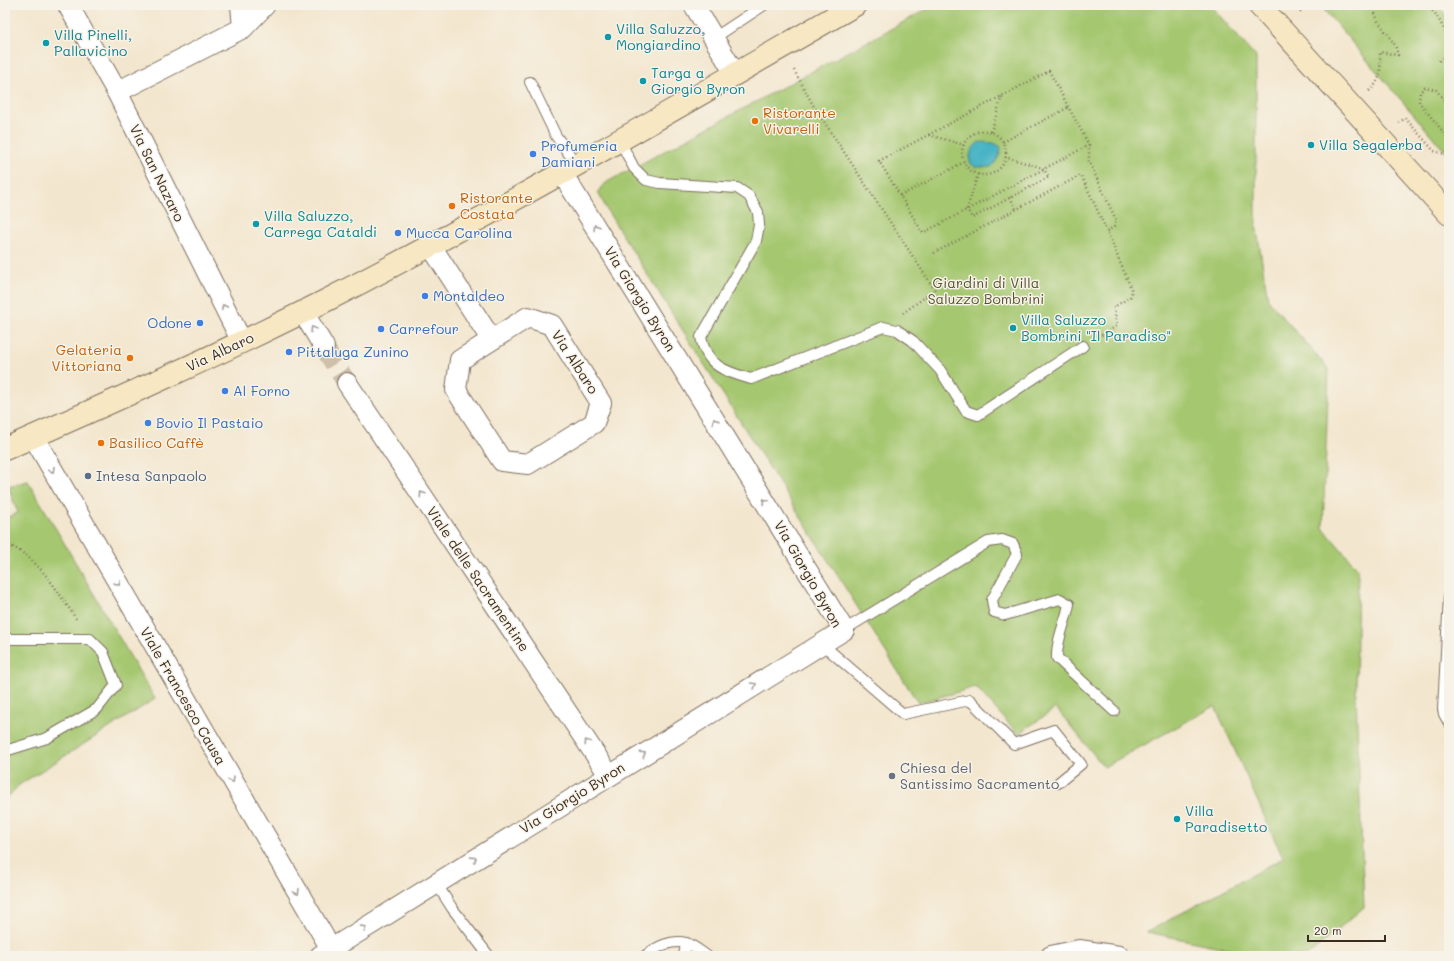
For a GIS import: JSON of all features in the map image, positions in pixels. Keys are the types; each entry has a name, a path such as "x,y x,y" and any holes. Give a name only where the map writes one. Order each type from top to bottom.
{"main road":[{"name":"Via Albaro","path":"5,449 242,342 431,246 620,141 855,5"},
{"path":"1259,5 1449,214"}],"street":[{"name":"Via San Nazaro","path":"68,5 117,92 242,342"},
{"path":"241,5 243,28"},
{"path":"117,92 243,28 265,5"},
{"path":"694,5 735,74"},
{"name":"Via Giorgio Byron","path":"331,954 436,883 844,630 570,169"},
{"path":"431,246 491,339"},
{"path":"303,312 324,346"},
{"name":"Via Albaro","path":"528,317 552,326 601,403 594,423 528,464 502,461 456,390 460,360 491,339 528,317"},
{"name":"Viale delle Sacramentine","path":"347,383 609,775"},
{"name":"Viale Francesco Causa","path":"33,436 331,954"},
{"path":"1051,956 1079,950 1119,956"}],"lane":[{"path":"714,38 764,5"},
{"path":"530,82 570,169"},
{"path":"620,141 634,168 646,180 660,183 737,188 749,196 758,212 759,225 756,241 702,337 704,350 714,364 730,373 751,379 883,327 897,330 913,341 940,370 966,411 978,415 1083,346"},
{"path":"844,630 988,542 1002,540 1013,544 1017,554 992,600 994,612 1006,615 1060,599 1069,604 1067,616 1056,650 1057,658 1114,712"},
{"path":"1449,596 1443,708 1444,714 1449,723"},
{"path":"5,639 90,639 103,652 116,685 97,709 47,738 5,751"},
{"path":"822,644 903,714 970,700 1014,744 1054,730 1081,764 1058,783"},
{"path":"436,883 452,908 489,956"},
{"path":"645,956 653,950 671,942 686,943 707,956"},
{"path":"684,956 686,943"}],"path":[{"path":"1369,91 1378,84 1380,76 1380,52 1398,55 1395,45 1378,21 1372,5"},
{"path":"1427,5 1437,16 1449,38"},
{"path":"1439,61 1449,54"},
{"path":"794,70 813,105 935,290 883,327"},
{"path":"1089,145 1043,168 923,233 879,161 1050,71 1089,145 1089,161 1116,220 1114,227 1107,232"},
{"path":"1449,106 1436,90 1425,87 1420,92 1419,102 1449,141"},
{"path":"991,132 1003,95"},
{"path":"1003,142 1069,107"},
{"path":"1401,121 1405,118 1434,151 1445,154 1449,150"},
{"path":"978,131 991,132 1003,142 1005,157 998,169 985,174 978,174 972,171 964,162 962,151 967,139 978,131"},
{"path":"929,135 964,145"},
{"path":"978,174 968,209 972,218 1049,177 1043,168 1005,157"},
{"path":"900,196 964,162"},
{"path":"934,253 1081,175 1132,291 1130,297 1114,307 1116,326 1083,346"},
{"path":"1010,197 1016,209"},
{"path":"5,544 17,548 46,576 90,639"}],"green space":[{"name":"Giardini di Villa Saluzzo Bombrini","path":"935,5 1210,5 1256,57 1256,224 1268,300 1329,369 1323,528 1358,569 1356,694 1364,907 1307,956 1263,956 1147,932 1283,858 1215,706 1104,767 1056,708 1018,734 976,687 918,703 608,212 598,192 602,186 609,181"},
{"path":"1320,5 1441,5 1440,6 1449,22 1449,156"},
{"path":"28,481 155,699 19,785 5,800 5,518 18,513 8,486"}],"water":[{"path":"980,142 994,143 1001,147 998,158 991,167 975,167 970,163 972,151 975,145"}],"tunnel":[{"path":"324,347 347,383"}],"place":[{"name":"Villa Saluzzo, Mongiardino","path":"608,37"},
{"name":"Villa Pinelli, Pallavicino","path":"46,43"},
{"name":"Targa a Giorgio Byron","path":"643,81"},
{"name":"Ristorante Vivarelli","path":"755,121"},
{"name":"Villa Segalerba","path":"1311,145"},
{"name":"Profumeria Damiani","path":"533,154"},
{"name":"Ristorante Costata","path":"452,206"},
{"name":"Villa Saluzzo, Carrega Cataldi","path":"256,224"},
{"name":"Mucca Carolina","path":"398,233"},
{"name":"Montaldeo","path":"425,296"},
{"name":"Odone","path":"200,323"},
{"name":"Villa Saluzzo Bombrini \"Il Paradiso\"","path":"1013,328"},
{"name":"Carrefour","path":"381,329"},
{"name":"Pittaluga Zunino","path":"289,352"},
{"name":"Gelateria Vittoriana","path":"130,358"},
{"name":"Al Forno","path":"225,391"},
{"name":"Bovio Il Pastaio","path":"148,423"},
{"name":"Basilico Caffè","path":"101,443"},
{"name":"Intesa Sanpaolo","path":"88,476"},
{"name":"Chiesa del Santissimo Sacramento","path":"892,776"},
{"name":"Villa Paradisetto","path":"1177,819"}]}
